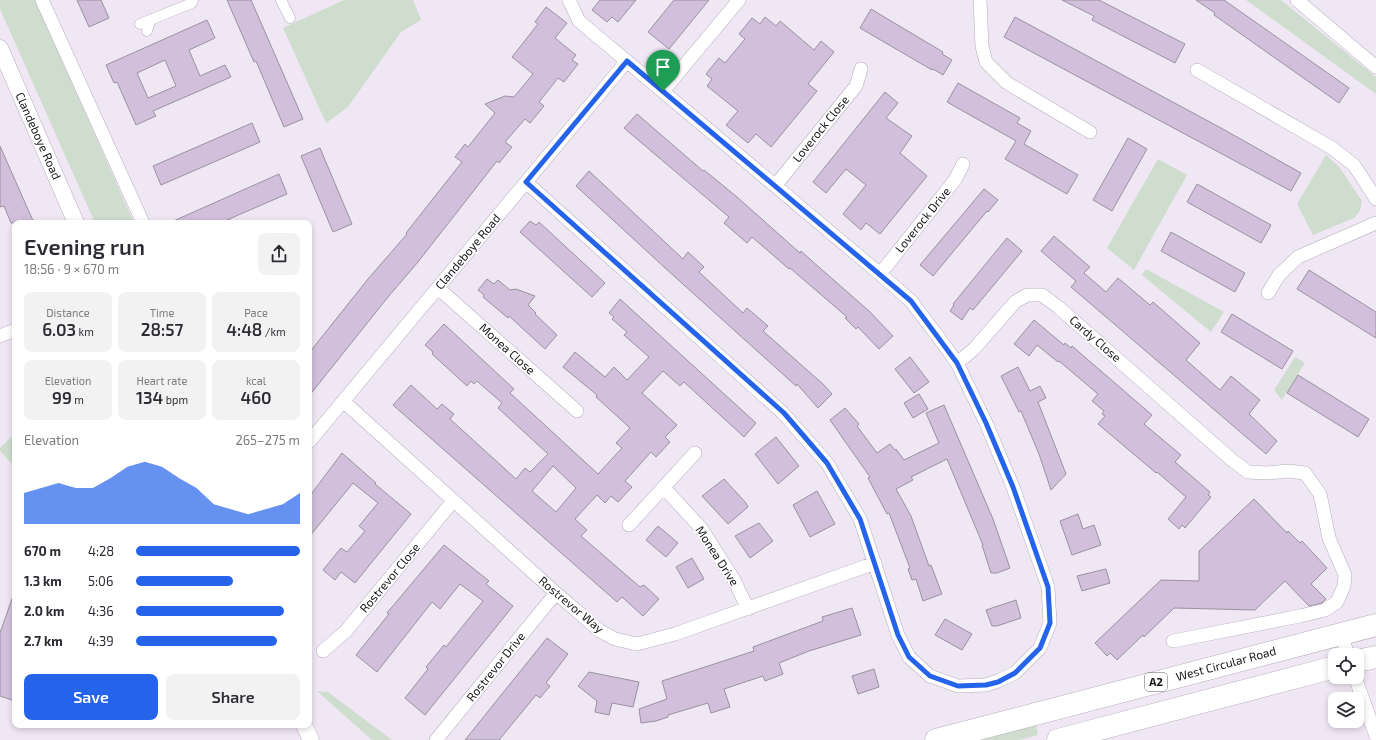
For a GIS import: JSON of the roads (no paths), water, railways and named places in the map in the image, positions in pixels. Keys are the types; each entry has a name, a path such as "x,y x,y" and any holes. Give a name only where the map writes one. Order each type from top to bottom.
{"highway":[{"name":"West Circular Road","path":"936,740 1376,625"},
{"path":"1364,660 1376,657"},
{"path":"1058,740 1328,669"}],"street":[{"path":"42,0 142,220"},
{"path":"144,28 151,19 192,3 193,0"},
{"path":"281,0 290,18"},
{"path":"526,182 784,413 827,463 860,519 898,635 909,657 930,676 958,686 986,685 998,682 1015,673 1040,648 1050,623 1048,587 1010,480 986,423 957,363 911,301 579,21 569,0"},
{"path":"663,91 739,0"},
{"path":"980,0 982,46 986,62 1007,83 1090,132"},
{"path":"1297,0 1376,66"},
{"name":"Clandeboye Road","path":"0,48 75,220"},
{"name":"Clandeboye Road","path":"312,438 627,61"},
{"name":"Loverock Close","path":"775,186 856,86 861,69"},
{"path":"1197,70 1332,148 1354,165 1376,199"},
{"name":"Loverock Drive","path":"880,274 955,180 963,164"},
{"path":"1268,293 1279,275 1298,257 1376,222"},
{"name":"Monea Close","path":"438,288 577,411"},
{"name":"Cardy Close","path":"957,363 974,349 1015,302 1027,295 1042,295 1057,306 1232,460 1248,472 1268,473 1288,471 1305,473 1320,494 1329,538 1345,575 1344,586 1337,602 1325,610 1173,641"},
{"path":"0,336 12,331"},
{"name":"Rostrevor Way","path":"342,401 556,593 600,631 615,639 637,644 675,634 748,610 875,563"},
{"path":"630,526 695,453"},
{"name":"Monea Drive","path":"664,488 701,528 734,580 748,610"},
{"name":"Rostrevor Close","path":"323,651 346,631 453,501"},
{"name":"Rostrevor Drive","path":"436,740 556,593"},
{"path":"1341,634 1346,648"},
{"path":"1357,684 1376,736"},
{"path":"305,728 311,740"}]}
